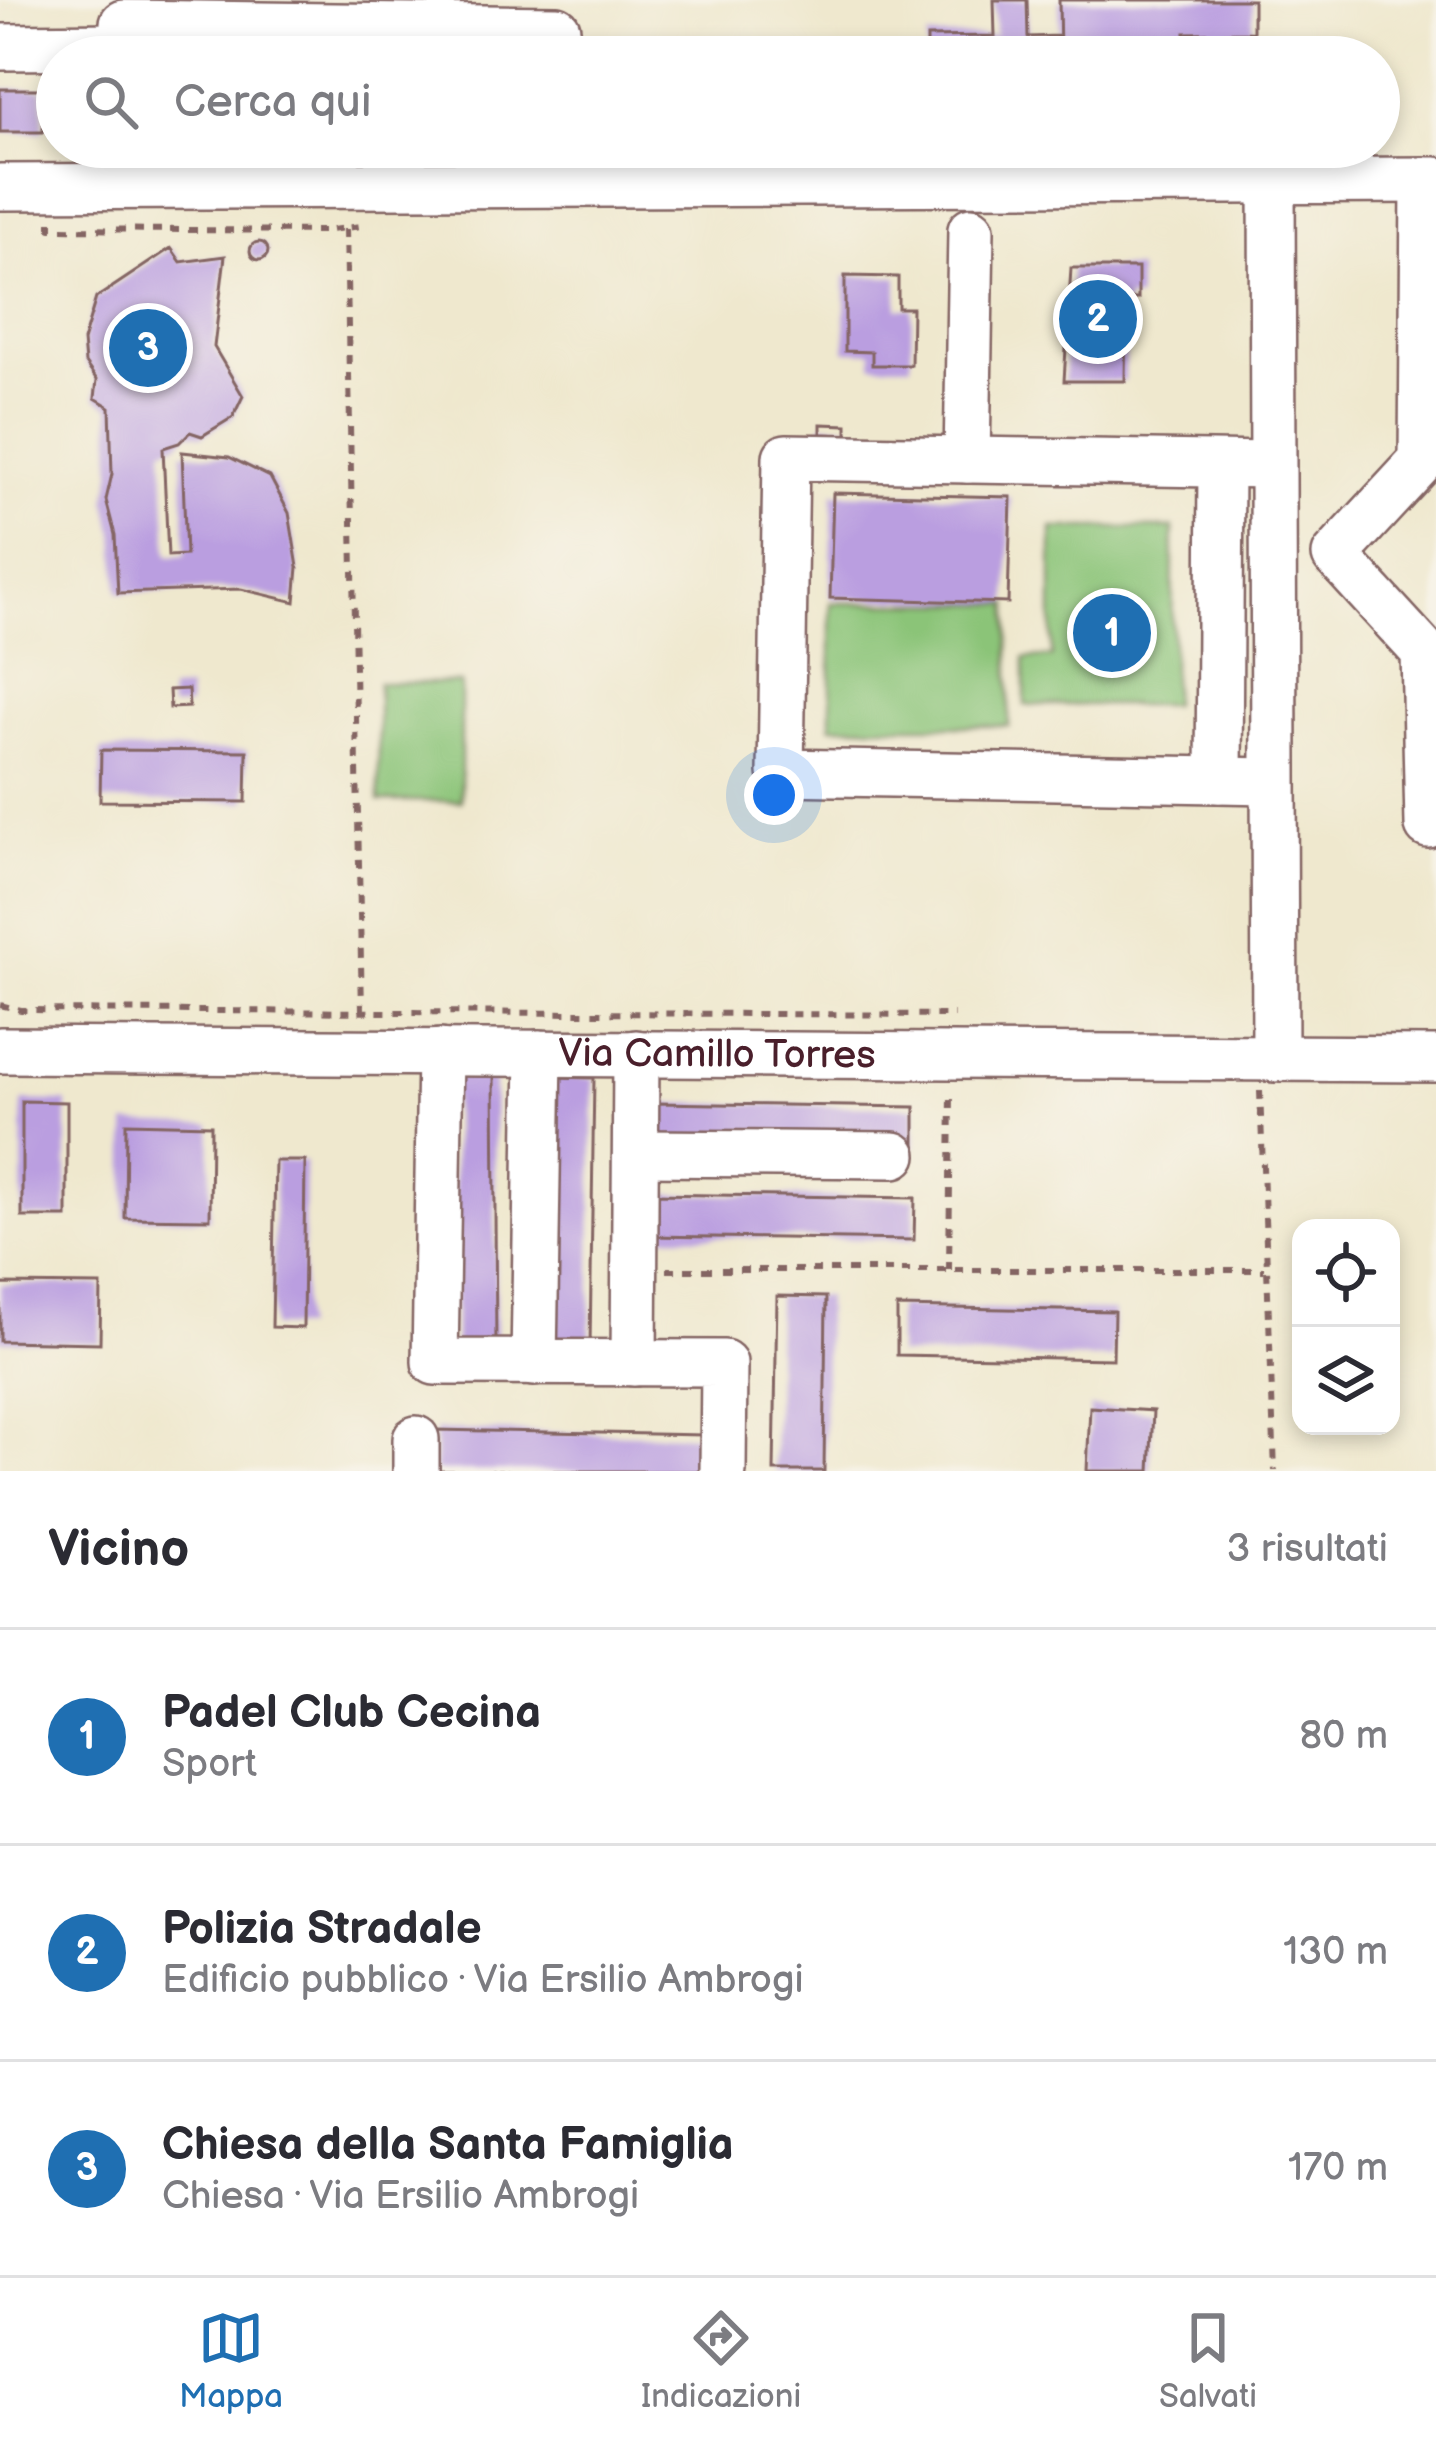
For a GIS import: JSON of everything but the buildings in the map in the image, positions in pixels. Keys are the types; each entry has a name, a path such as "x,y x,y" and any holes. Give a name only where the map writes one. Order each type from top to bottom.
{"street":[{"path":"87,36 557,29"},
{"path":"0,46 36,42"},
{"path":"0,187 50,186 113,168"},
{"path":"297,168 1430,180 1422,461 1335,555 1424,652 1428,825"},
{"path":"1267,1059 1272,179"},
{"path":"967,460 971,230"},
{"path":"1271,465 786,457 781,772 1271,781"},
{"path":"1220,780 1222,465"},
{"name":"Via Camillo Torres","path":"0,1050 636,1053 952,1035 1267,1059 1436,1059"},
{"path":"440,1052 435,1363 724,1363 723,1471"},
{"path":"534,1363 539,1053"},
{"path":"634,1363 639,1270 636,1053"},
{"path":"638,1153 894,1155"}],"path":[{"path":"50,186 51,229 346,229 385,221"},
{"path":"346,229 362,1010"},
{"path":"0,1005 21,1010 362,1010 952,1035 949,1270"},
{"path":"1267,1059 1264,1270 1275,1471"},
{"path":"639,1270 1264,1270"}],"green space":[{"path":"1052,528 1173,528 1172,705 1025,705 1025,658 1052,657"},
{"path":"831,603 1009,604 1009,726 831,726"},
{"path":"378,683 461,683 461,801 379,801"}],"place":[{"name":"Polizia Stradale","path":"1098,319"},
{"name":"Chiesa della Santa Famiglia","path":"148,348"},
{"name":"Padel Club Cecina","path":"1112,633"}]}
